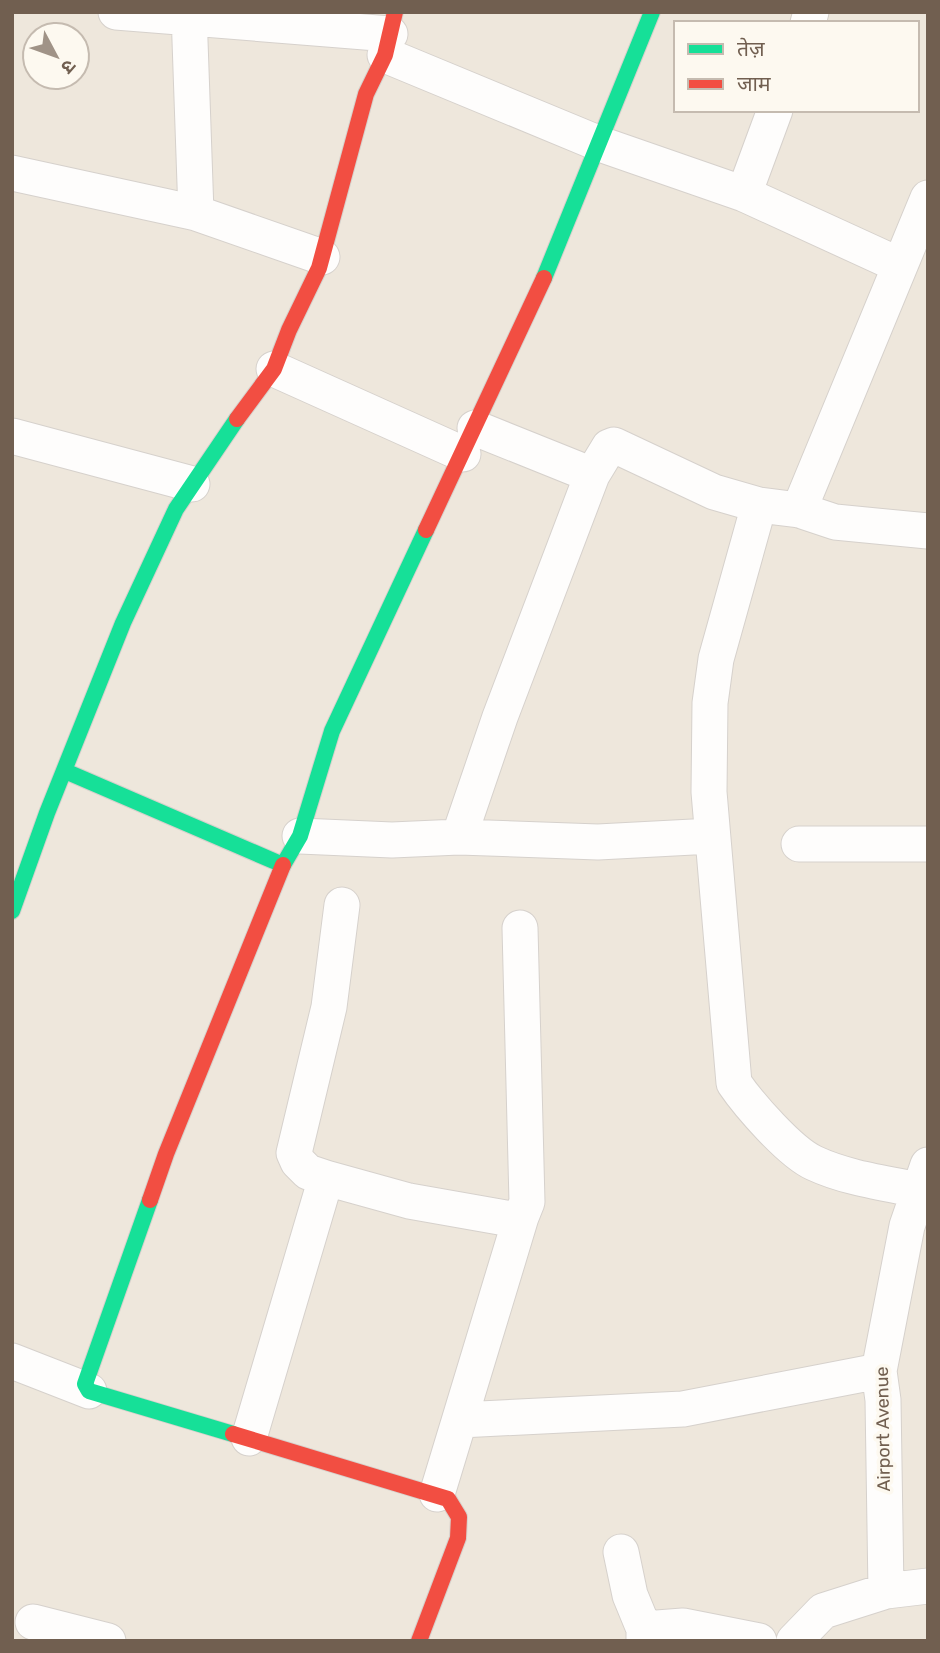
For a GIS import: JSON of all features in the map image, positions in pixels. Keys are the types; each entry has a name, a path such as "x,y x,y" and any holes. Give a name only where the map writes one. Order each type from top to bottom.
{"street":[{"path":"116,12 312,20 390,34 600,144 744,194 899,265"},
{"path":"89,1391 85,1384 88,1370 166,1154 291,850 332,731 550,264 652,12"},
{"path":"189,16 196,213"},
{"path":"12,911 23,849 65,771 123,623 176,509 217,445 274,369 322,257 366,94 390,34"},
{"path":"744,194 774,112"},
{"path":"12,173 196,213 322,257"},
{"path":"799,510 928,198"},
{"path":"274,369 469,441 592,475"},
{"path":"12,436 192,484"},
{"path":"459,837 500,717 592,475 608,447 614,445 714,492 759,505 799,510 835,522 928,531"},
{"path":"759,505 716,659 710,703 712,836 734,1083 750,1105 811,1162 835,1172 925,1174"},
{"path":"65,771 190,823 291,850 392,840 459,837 598,842 712,836"},
{"path":"799,844 928,844"},
{"path":"342,905 329,1007 294,1153 298,1162 309,1172 326,1178 409,1200 510,1219 521,1217"},
{"path":"437,1494 527,1202 520,928"},
{"name":"Airport Avenue","path":"886,1591 883,1400 879,1371 907,1226 925,1174"},
{"path":"249,1438 326,1178"},
{"path":"12,1361 89,1391 448,1499 458,1511 461,1524 419,1641"},
{"path":"460,1420 683,1409 879,1371"},
{"path":"621,1552 630,1595 644,1635 683,1626 759,1641"},
{"path":"794,1641 823,1611 886,1591 928,1586"},
{"path":"33,1622 108,1641"}],"shaded area":[{"path":"12,12 928,12 928,1641 12,1641"}],"traffic: fast":[{"path":"544,278 652,12"},
{"path":"12,911 47,813 123,623 176,509 237,419"},
{"path":"65,771 283,865 300,836 332,731 426,530"},
{"path":"150,1200 85,1384 89,1391 233,1434"}],"traffic: jam":[{"path":"237,419 274,369 289,330 319,268 366,94 385,55 395,12"},
{"path":"426,530 544,278"},
{"path":"150,1200 166,1154 283,865"},
{"path":"233,1434 448,1499 459,1517 458,1538 419,1641"}]}
